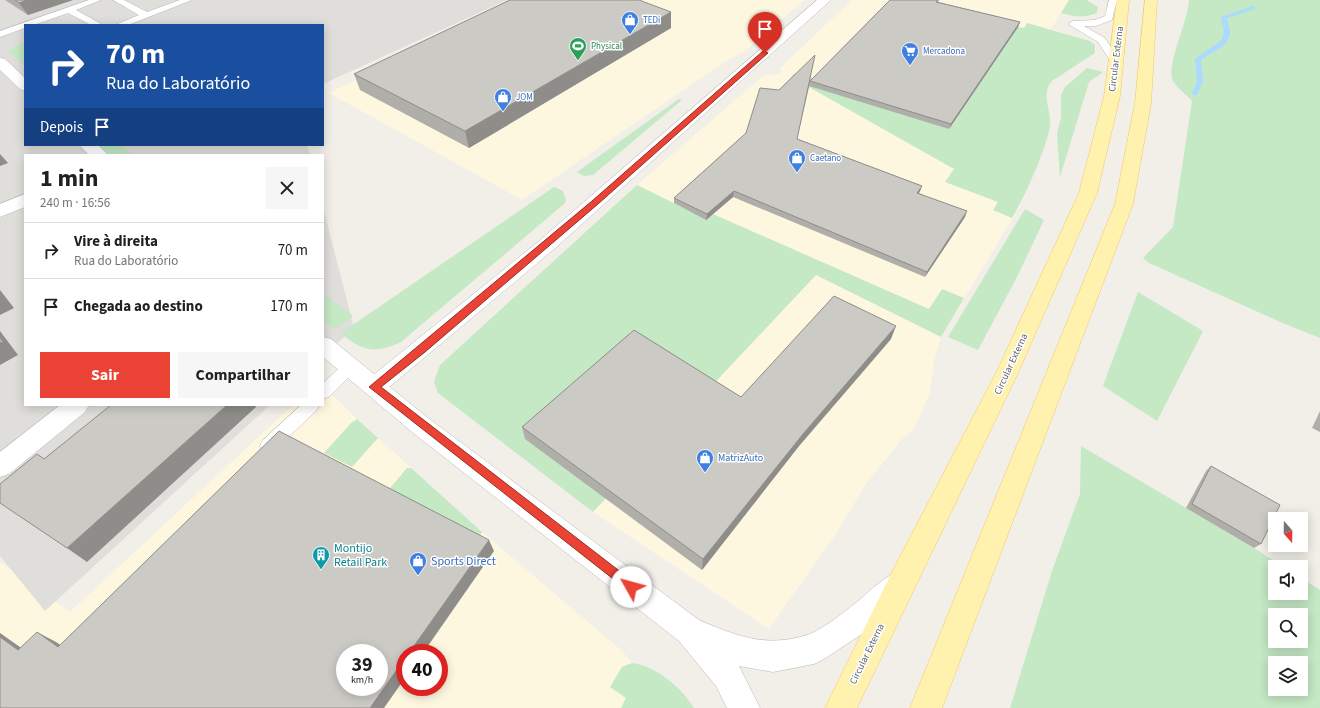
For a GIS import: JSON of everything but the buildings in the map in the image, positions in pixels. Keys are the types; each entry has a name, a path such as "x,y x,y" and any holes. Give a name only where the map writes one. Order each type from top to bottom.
{"main road":[{"name":"Circular Externa","path":"841,708 902,582 1008,373 1088,193 1112,96 1123,0"},
{"path":"926,708 1124,204 1143,103 1151,0"}],"street":[{"path":"374,387 422,350 589,208 825,0"},
{"path":"0,62 24,85"},
{"path":"88,146 99,154"},
{"path":"0,211 24,200"},
{"path":"324,346 374,387 689,631 727,675 744,708"},
{"path":"0,466 76,406"},
{"path":"689,631 738,651 773,657 814,649 858,620 902,582"},
{"path":"940,708 943,668"}],"lane":[{"path":"28,24 97,0"},
{"path":"117,0 147,15"},
{"path":"123,24 188,0"},
{"path":"1113,0 1109,18 1096,23 1073,24 1102,40 1116,63"},
{"path":"69,10 96,24"},
{"path":"0,34 24,25"},
{"path":"324,392 350,368"},
{"path":"259,454 310,406"}],"shaded area":[{"path":"0,0 507,0 324,84 324,24 24,24 24,146 307,146 310,154 24,154 24,406 269,406 45,611 0,556"},
{"path":"520,0 804,0 745,51 726,61 522,200 329,93"},
{"path":"852,0 1087,0 1098,7 1097,13 1091,16 1079,17 1061,13 1051,29 1090,41 1095,45 1096,49 1095,53 1052,81 1048,86 1046,92 1050,124 1047,137 1020,206 941,337 934,362 930,392 915,427 902,439 866,484 835,535 769,629 593,512 816,274 637,185 763,76 778,74 782,71 779,69"},
{"path":"324,211 354,328 324,355"},
{"name":"Montijo Retail Park","path":"324,387 357,419 482,532 622,651 632,663 622,667 626,698 621,708 0,708 0,562 70,612 292,406 324,406"}],"green space":[{"path":"1069,0 1087,0 1098,7 1097,13 1088,16 1074,16 1061,13"},
{"path":"1189,0 1320,0 1320,338 1285,324 1149,263 1143,258 1173,227 1192,101 1175,84 1171,74"},
{"path":"1027,23 1090,41 1095,45 1095,53 1052,81 1049,86 1047,91 1050,120 1048,136 1034,173 1012,218 993,210 998,202 945,182 954,169 791,77 795,73 859,92 949,129 1018,27 1024,28"},
{"path":"24,42 24,64 8,52 12,48"},
{"path":"1087,68 1103,72 1089,82 1060,177 1057,134 1061,118 1061,95 1065,87"},
{"path":"679,99 682,100 593,175 584,176 577,172"},
{"path":"98,146 122,146 132,154 108,154"},
{"path":"637,185 706,219 713,214 929,309 942,289 964,298 941,337 816,275 593,512 438,393 434,382 440,365"},
{"path":"554,187 563,191 566,201 564,204 401,342 384,348 370,349 356,344 341,333"},
{"path":"1025,209 1044,220 1017,277 978,350 948,337"},
{"path":"1138,292 1203,331 1157,421 1103,386"},
{"path":"324,295 353,316 335,329 324,322"},
{"path":"357,419 378,438 352,467 324,453 351,423"},
{"path":"1081,446 1273,560 1268,560 1268,600 1308,600 1308,582 1320,590 1320,708 1010,708 1052,571 1080,494"},
{"path":"407,468 411,468 482,532 476,542 385,494"},
{"path":"632,663 650,668 659,673 675,685 689,700 694,708 621,708 626,698 610,687 622,667"}],"waterway":[{"path":"1195,94 1200,81 1198,59 1216,48 1227,37 1227,28 1224,17 1253,8"}],"place":[{"name":"TEDi","path":"630,35"},
{"name":"Physical","path":"578,61"},
{"name":"Mercadona","path":"910,66"},
{"name":"JOM","path":"503,112"},
{"name":"Caetano","path":"797,173"},
{"name":"MatrizAuto","path":"705,473"},
{"name":"Montijo Retail Park","path":"321,570"},
{"name":"Sports Direct","path":"418,576"}],"route":[{"path":"631,587 420,425 374,387 422,350 706,106 765,53"}]}
